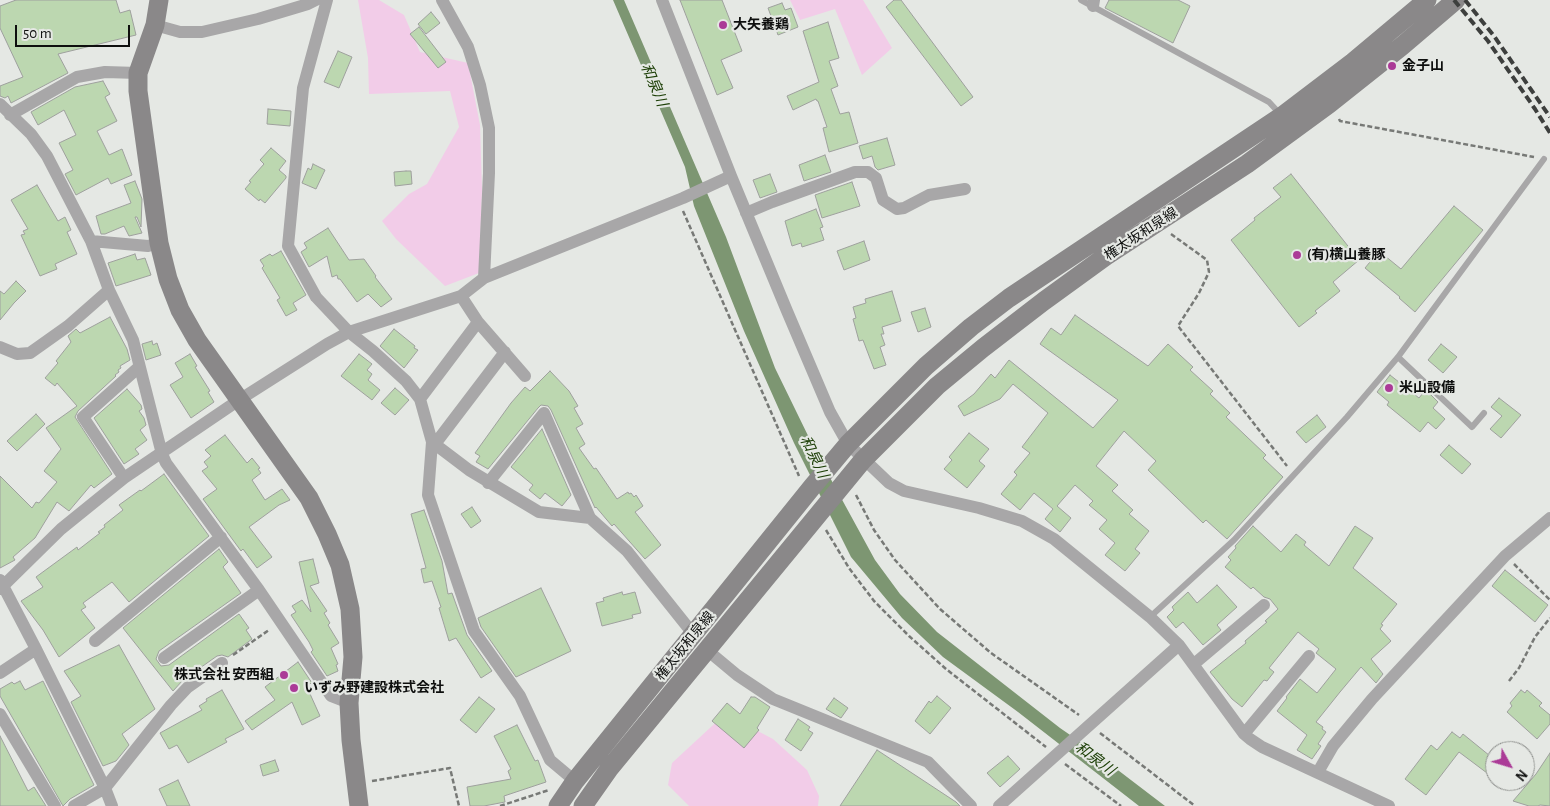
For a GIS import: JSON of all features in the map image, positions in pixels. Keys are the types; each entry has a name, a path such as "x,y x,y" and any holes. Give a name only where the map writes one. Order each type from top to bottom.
{"street":[{"path":"159,0 155,25 138,73 138,91 159,243 168,279 180,310 197,340 309,498 340,565 350,609 353,657 349,703 359,806"},
{"path":"155,25 180,32 202,32 258,19 316,0"},
{"path":"327,0 302,88 288,246 316,297 349,332 406,381 420,400 433,443 428,495 474,631 520,696 550,760 575,781"},
{"path":"442,0 468,47 480,85 489,128 484,278"},
{"path":"662,0 746,213 830,412 848,444 889,483 904,491 979,508 1022,521 1054,539 1150,617 1172,651 1194,664 1244,734 1262,746 1389,806"},
{"name":"権太坂和泉線","path":"558,806 575,781 848,444 926,366 971,327 1010,298 1282,116 1354,62 1428,0"},
{"name":"権太坂和泉線","path":"583,806 609,769 863,460 937,386 1044,301 1098,262 1247,164 1329,104 1456,0"},
{"path":"10,115 77,76 104,72 138,73"},
{"path":"0,104 31,134 47,156 91,241 109,290 133,340 162,454 166,463 259,590 330,696 349,703"},
{"path":"746,213 855,172 868,172 876,178 883,200 897,208 904,208 929,195 964,189"},
{"path":"112,806 105,788 36,649 1,585 61,529 124,478 239,400 327,344 349,332 461,296 484,278 681,199 731,176"},
{"path":"91,241 148,246 159,243"},
{"path":"0,347 18,354 30,353 68,326 109,290"},
{"path":"461,296 478,322 525,376"},
{"path":"420,400 478,322"},
{"path":"433,443 505,352"},
{"path":"124,478 83,417 139,367"},
{"path":"488,483 544,413 590,518 627,551 694,635"},
{"path":"433,443 488,483 539,512 590,518"},
{"path":"1318,772 1333,746 1372,698 1505,556 1550,518"},
{"path":"95,641 221,537"},
{"path":"164,658 259,590"},
{"path":"1194,664 1264,605"},
{"path":"0,673 36,649"},
{"path":"707,650 737,675 773,699 928,762 971,806"},
{"path":"999,806 1172,651"},
{"path":"1244,734 1309,656"},
{"path":"74,806 105,788 171,705 188,687 222,663"},
{"path":"0,714 55,806"}],"lane":[{"path":"1081,0 1094,3 1268,102 1282,116"},
{"path":"1150,617 1234,540 1347,417 1398,357 1544,159"},
{"path":"1398,357 1472,426 1484,413"}],"path":[{"path":"1329,104 1340,121 1544,159"},
{"path":"681,199 784,444 810,490"},
{"path":"1163,220 1169,233 1174,238 1207,260 1209,272 1199,293 1178,326 1293,474"},
{"path":"845,482 895,560 940,609 991,653 1088,728 1195,806"},
{"path":"819,513 854,574 874,601 902,629 946,669 1047,748 1058,754 1121,806"},
{"path":"1505,556 1550,600"},
{"path":"1509,681 1519,668 1535,637 1550,618"},
{"path":"222,663 281,622"},
{"path":"356,784 450,768 459,806"},
{"path":"500,806 575,781"}],"shaded area":[{"path":"358,0 379,0 404,15 420,52 468,63 480,125 482,190 479,273 445,286 396,239 382,221 409,194 427,184 459,127 450,91 369,94 368,58"},
{"path":"790,0 863,0 892,48 862,75 835,9 800,20"},
{"path":"725,714 773,739 807,770 819,796 818,806 689,806 668,785 672,763"}],"water":[{"name":"和泉川","path":"613,0 624,0 726,237 775,368 816,452 875,560 900,594 937,632 1060,728 1165,806 1139,806 1018,712 943,657 902,618 851,557 794,443 744,331 694,206 685,167"}],"building":[{"path":"16,0 116,0 120,13 130,10 136,35 58,54 68,73 11,103 8,96 5,98 0,96 0,86 23,77 0,28 0,6"},
{"name":"大矢養鶏","path":"680,0 722,0 742,51 721,60 733,88 717,95"},
{"path":"894,0 901,0 973,97 961,106 886,7"},
{"path":"1109,0 1178,0 1190,6 1173,43 1105,8"},
{"path":"782,3 785,10 791,8 798,27 778,35 768,8"},
{"path":"431,12 440,23 426,34 418,24"},
{"path":"828,22 839,58 829,61 838,86 831,89 840,114 849,112 858,143 829,152 823,128 827,127 818,101 816,99 793,110 787,96 819,82 803,31"},
{"path":"419,27 446,62 438,68 410,34"},
{"path":"338,51 352,57 339,88 324,82"},
{"path":"103,81 110,94 105,97 117,121 97,131 109,155 122,149 132,175 111,184 108,178 76,195 65,174 73,170 59,143 76,135 64,110 38,125 31,112 75,87"},
{"path":"268,109 291,111 290,126 267,124"},
{"path":"887,138 895,165 878,170 875,167 872,156 863,159 859,146"},
{"path":"271,148 286,161 279,170 286,178 265,203 260,199 259,201 245,189 251,182 249,181 264,164 260,160"},
{"path":"825,155 831,172 804,181 799,165"},
{"path":"313,164 325,170 316,189 302,183 308,168 311,170"},
{"path":"411,171 412,184 395,186 394,172"},
{"path":"770,174 777,192 760,198 753,180"},
{"path":"1291,174 1359,260 1333,282 1340,291 1299,327 1231,240 1255,220 1254,218 1281,197 1273,188"},
{"path":"135,181 142,199 141,227 137,217 135,217 142,233 129,236 124,226 101,234 96,216 131,203 124,185"},
{"path":"852,182 860,206 822,218 815,195"},
{"path":"37,185 58,221 65,217 71,230 67,232 77,254 55,264 57,269 40,276 21,235 25,234 23,231 28,229 11,200"},
{"path":"1454,206 1483,230 1415,312 1365,268 1379,251 1401,269"},
{"path":"816,209 823,227 820,228 824,240 802,247 801,243 792,246 785,221"},
{"path":"328,228 349,260 364,259 392,299 381,307 368,294 357,302 340,279 338,279 337,275 332,277 327,256 309,267 301,252 307,248 304,243"},
{"path":"864,241 870,260 844,270 837,251"},
{"path":"281,251 306,295 293,303 297,310 286,316 277,300 280,298 262,268 264,266 260,260 270,254 272,256"},
{"path":"135,254 137,260 145,258 151,275 116,286 108,263"},
{"path":"16,281 26,291 0,320 0,291 4,294"},
{"path":"892,291 901,321 882,327 884,334 881,334 885,345 880,347 886,365 874,369 863,340 859,341 853,319 856,318 853,307 866,303 865,299"},
{"path":"925,308 931,327 918,332 911,312"},
{"path":"1075,315 1148,366 1168,344 1193,367 1190,370 1213,391 1210,394 1230,413 1226,417 1266,455 1263,458 1283,477 1227,539 1206,520 1203,523 1148,470 1156,461 1124,431 1096,466 1118,485 1112,491 1133,510 1129,514 1149,531 1135,549 1140,553 1125,571 1105,555 1115,543 1099,529 1107,520 1089,505 1093,501 1075,485 1057,506 1071,518 1060,532 1045,519 1053,509 1034,493 1020,510 1001,494 1017,475 1014,472 1030,453 1022,447 1048,413 1013,384 1000,399 964,416 958,406 974,394 991,374 995,378 1009,360 1093,428 1118,400 1040,344 1051,328 1061,335"},
{"path":"110,317 127,349 130,360 120,366 121,368 116,376 78,411 75,417 112,474 94,488 91,485 69,511 57,502 35,538 13,557 15,560 0,568 0,476 32,508 36,502 39,503 57,482 44,471 61,449 46,428 77,406 57,383 55,386 45,378 58,363 56,361 71,342 68,336 76,329 80,333"},
{"path":"394,329 418,350 404,368 380,346"},
{"path":"152,341 153,345 157,343 161,355 146,360 142,344"},
{"path":"1441,344 1457,357 1443,373 1428,360"},
{"path":"190,354 214,402 191,418 170,385 183,377 175,363"},
{"path":"359,354 372,364 367,370 372,374 368,380 380,390 372,400 341,376"},
{"path":"550,371 569,391 578,406 574,408 583,424 576,428 585,444 579,448 594,469 596,468 617,499 628,492 634,497 636,495 643,506 635,512 661,545 645,559 614,524 612,526 595,508 548,406 541,405 538,408 488,469 476,462 480,456 475,453 511,403 525,387 530,391"},
{"path":"1390,375 1419,398 1423,393 1426,395 1428,392 1438,402 1433,408 1445,419 1436,429 1428,422 1420,432 1387,405 1389,402 1377,392"},
{"path":"1437,381 1448,390 1445,394 1434,384"},
{"path":"395,388 409,400 395,415 381,403"},
{"path":"127,389 141,405 142,409 139,411 146,425 140,430 147,440 135,449 139,454 124,464 94,418"},
{"path":"1499,398 1521,415 1501,438 1490,429 1502,416 1491,407"},
{"path":"36,414 45,424 17,451 7,441"},
{"path":"1317,415 1326,427 1306,443 1296,432"},
{"path":"542,429 571,495 562,506 545,493 540,499 529,490 533,485 511,467"},
{"path":"969,433 989,449 979,461 985,466 967,488 944,469 952,460 949,457"},
{"path":"225,435 247,463 252,458 260,468 258,469 261,473 252,480 265,500 282,489 290,500 279,505 249,527 272,557 257,568 243,549 241,551 203,499 217,489 202,471 208,467 204,462 211,456 205,450"},
{"path":"1449,445 1471,464 1462,474 1440,455"},
{"path":"164,474 209,536 129,602 112,582 83,603 86,607 81,610 95,628 59,657 43,630 21,601 43,587 36,577 77,547 78,550 100,533 98,532 105,527 104,525 123,510 119,505"},
{"path":"472,507 481,521 471,528 461,514"},
{"path":"424,510 442,561 448,594 452,593 467,635 492,671 481,678 456,638 449,641 439,608 441,607 432,581 424,583 421,569 426,568 411,514"},
{"path":"1253,526 1281,552 1296,534 1306,542 1304,545 1329,566 1355,526 1373,538 1353,568 1397,604 1381,624 1383,625 1380,629 1391,641 1371,659 1383,674 1376,683 1361,667 1340,692 1316,722 1326,732 1318,744 1321,746 1312,759 1297,750 1307,735 1277,711 1300,679 1317,693 1336,669 1316,653 1319,649 1298,632 1269,668 1274,672 1267,681 1264,680 1242,707 1232,699 1210,672 1246,643 1245,641 1267,622 1265,621 1278,609 1270,599 1264,597 1253,587 1251,589 1225,567 1231,560 1228,557 1236,548 1235,546"},
{"path":"219,549 228,562 223,567 241,593 159,651 156,659 161,666 169,665 239,614 249,628 246,630 252,639 228,657 217,656 183,680 173,691 123,628"},
{"path":"313,559 319,583 310,586 327,611 324,613 330,623 328,625 339,643 331,648 338,664 336,665 338,671 327,676 311,652 313,650 309,642 291,615 296,612 292,606 302,600 311,612 299,562"},
{"path":"1505,570 1548,605 1535,622 1492,586"},
{"path":"1217,585 1237,607 1217,625 1221,630 1203,645 1183,622 1176,628 1167,617 1174,610 1172,607 1188,592 1197,603"},
{"path":"541,588 571,651 516,677 481,627 478,618"},
{"path":"622,592 623,595 635,592 641,613 632,615 633,618 602,626 596,603 604,601 603,598"},
{"path":"119,645 155,709 122,734 129,745 116,761 103,766 71,702 81,696 64,671"},
{"path":"298,662 312,683 306,685 320,716 302,725 292,702 252,730 245,721 275,700 265,687"},
{"path":"20,681 25,690 43,681 94,785 70,799 63,806 0,696 0,689 12,682 14,684"},
{"path":"222,690 244,729 225,739 227,742 188,763 177,745 169,749 160,733 202,710 199,706 207,701 206,699"},
{"path":"1521,690 1525,693 1527,690 1542,703 1539,706 1550,715 1550,724 1537,739 1507,712 1512,706 1510,703"},
{"path":"937,696 951,708 930,734 915,721 929,701 931,703"},
{"path":"479,697 495,709 476,733 460,720"},
{"path":"751,697 755,697 770,707 757,728 759,730 744,748 712,721 727,703 740,714"},
{"path":"834,698 848,708 841,718 826,709"},
{"path":"798,719 810,727 808,730 813,733 801,751 785,740"},
{"path":"517,725 535,761 538,760 546,782 504,796 505,802 484,806 470,806 467,787 511,779 508,771 511,769 494,736"},
{"path":"1452,732 1460,738 1463,734 1485,752 1485,772 1459,752 1426,795 1405,779 1431,745 1437,750"},
{"path":"0,736 28,791 34,787 46,806 0,806"},
{"path":"877,750 956,802 960,806 840,806"},
{"path":"1550,753 1550,806 1529,806 1513,801 1522,791 1535,791 1536,774"},
{"path":"1008,756 1020,769 1000,787 987,773"},
{"path":"275,760 279,771 263,776 260,765"},
{"path":"178,780 190,806 167,806 159,789"}],"railway":[{"path":"1454,0 1488,41 1550,133"},
{"path":"1465,0 1494,36 1550,117"}],"place":[{"name":"大矢養鶏","path":"723,25"},
{"name":"金子山","path":"1392,66"},
{"name":"(有)横山養豚","path":"1297,255"},
{"name":"米山設備","path":"1389,388"},
{"name":"株式会社 安西組","path":"284,675"},
{"name":"いずみ野建設株式会社","path":"294,688"}]}
